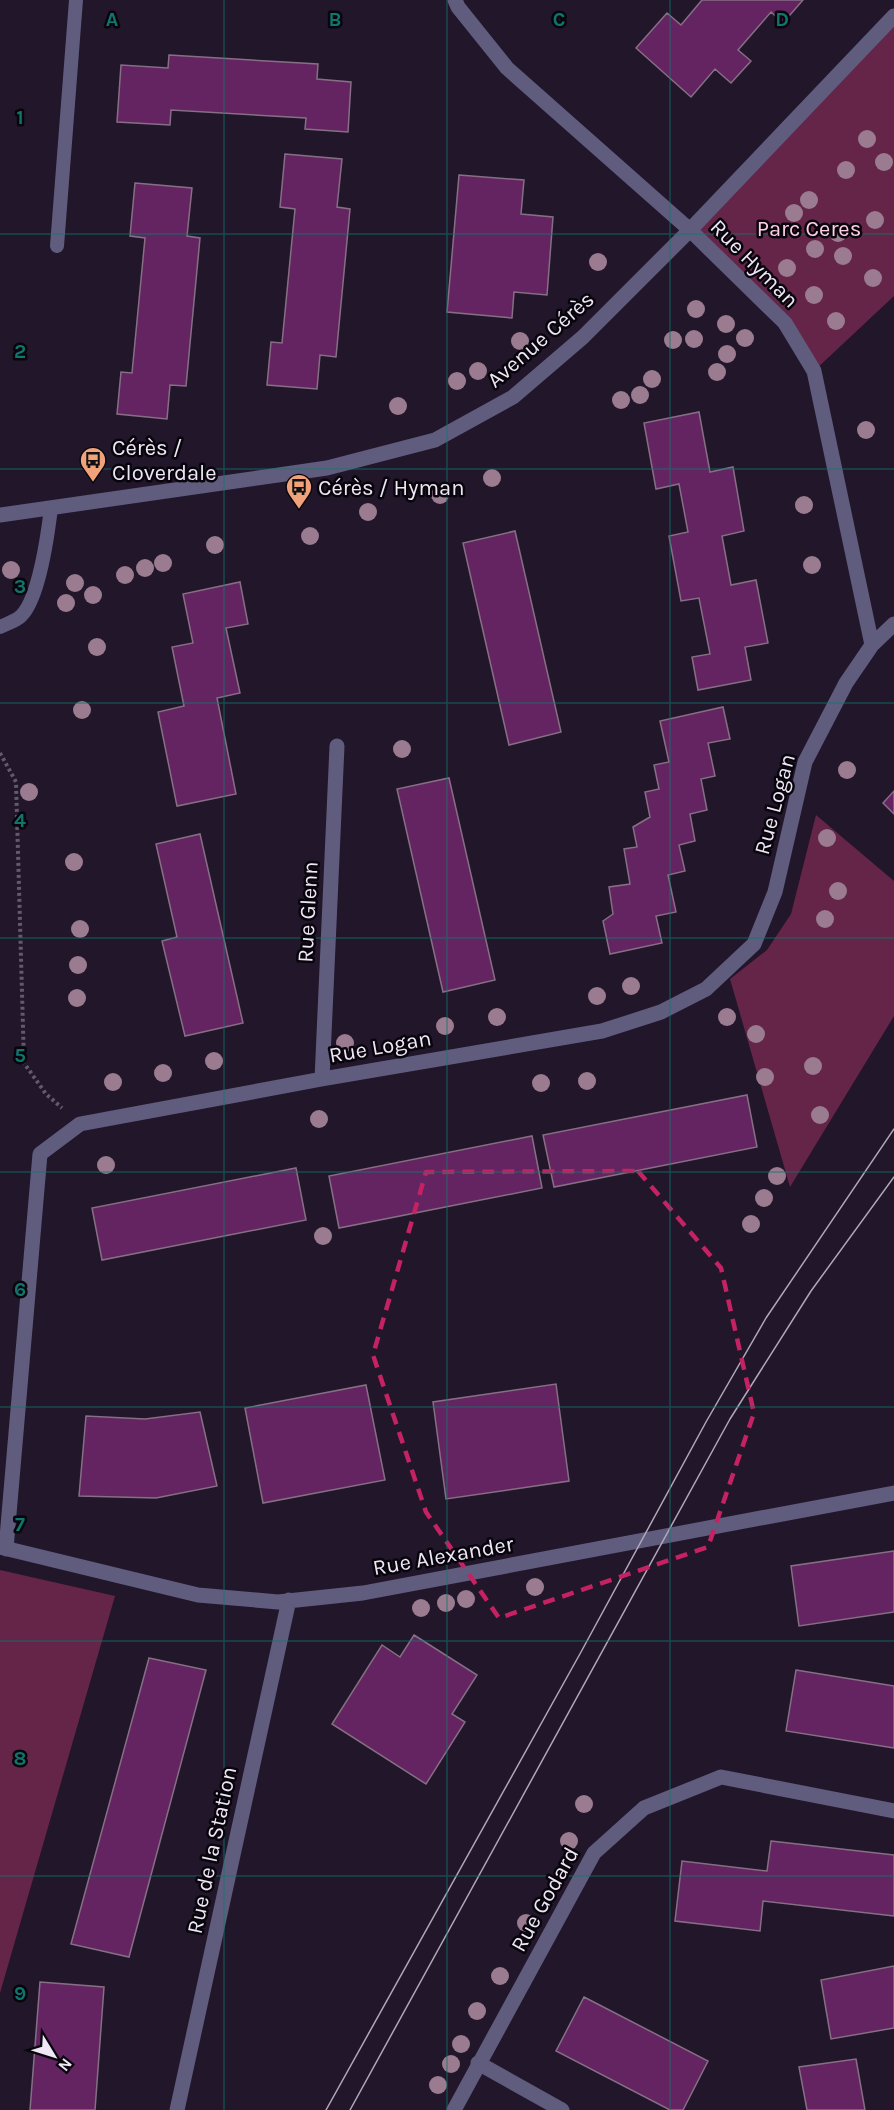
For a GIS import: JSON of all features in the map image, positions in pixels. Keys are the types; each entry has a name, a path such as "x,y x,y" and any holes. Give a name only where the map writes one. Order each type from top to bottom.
{"street":[{"name":"Rue Hyman","path":"455,0 458,7 507,68 690,230 785,324 814,371 872,645"},
{"name":"Avenue Cérès","path":"0,515 327,468 435,440 513,397 583,337 690,230 894,16"},
{"name":"Rue Logan","path":"3,1548 40,1154 80,1124 322,1079 602,1031 661,1012 706,989 754,944 774,892 806,762 846,683 872,645 894,624"},
{"name":"Rue Glenn","path":"322,1079 337,746"},
{"name":"Rue Alexander","path":"3,1548 198,1596 278,1602 363,1593 894,1493"},
{"name":"Rue de la Station","path":"177,2110 289,1600"},
{"name":"Rue Godard","path":"454,2110 594,1853 644,1808 721,1777 894,1811"},
{"path":"478,2063 562,2110"}],"lane":[{"path":"57,246 76,0"},
{"path":"0,627 21,616 36,586 48,534 51,508"}],"path":[{"path":"0,753 16,782 24,1063 45,1094 80,1124"}],"highlighted area":[{"path":"638,1171 721,1268 754,1413 708,1547 499,1618 426,1512 373,1355 426,1172"}],"green space":[{"name":"Parc Ceres","path":"894,16 894,296 814,371 787,326 690,230"},
{"path":"816,815 894,881 894,1016 790,1187 730,979 767,950 791,914"},
{"path":"0,1570 115,1596 0,1993"}],"building":[{"path":"702,0 803,0 783,23 771,12 738,50 751,61 731,83 715,69 691,97 636,48 667,13 681,25"},
{"path":"169,55 318,64 317,79 351,82 348,132 305,129 306,118 171,110 170,125 117,122 121,65 168,68"},
{"path":"285,154 342,159 337,207 350,209 336,357 320,355 317,389 267,385 271,342 282,343 295,209 280,207"},
{"path":"459,175 524,180 521,214 553,217 547,295 514,292 512,318 447,312"},
{"path":"135,183 192,188 187,236 200,238 186,386 170,385 167,419 117,414 121,372 132,373 145,238 130,236"},
{"path":"699,412 710,472 733,467 744,531 722,536 731,585 756,580 768,643 745,647 751,680 698,690 692,657 710,654 699,598 681,601 669,536 688,532 679,484 656,489 644,423"},
{"path":"515,531 561,732 509,745 463,543"},
{"path":"240,582 248,624 226,628 240,693 217,698 236,794 177,806 158,712 184,706 172,647 193,643 183,594"},
{"path":"723,707 730,739 708,743 715,776 701,779 707,810 690,814 695,841 679,845 685,871 668,875 676,912 656,916 662,943 610,954 603,921 613,914 609,887 630,884 624,849 637,847 633,827 650,817 645,792 659,789 654,765 669,762 660,721"},
{"path":"449,778 495,980 443,992 397,789"},
{"path":"894,791 894,814 883,803"},
{"path":"200,834 243,1023 185,1036 162,941 177,937 156,844"},
{"path":"747,1095 757,1147 554,1187 543,1135"},
{"path":"532,1136 542,1188 339,1228 329,1176"},
{"path":"296,1168 306,1220 102,1260 92,1208"},
{"path":"556,1384 569,1481 446,1499 433,1402"},
{"path":"366,1385 385,1480 263,1503 245,1408"},
{"path":"200,1412 217,1486 156,1498 79,1496 86,1416 145,1419"},
{"path":"894,1551 894,1612 799,1626 791,1566"},
{"path":"414,1635 477,1675 452,1714 465,1722 426,1784 332,1724 382,1645 400,1657"},
{"path":"149,1658 206,1670 129,1957 71,1944"},
{"path":"796,1670 894,1686 894,1748 786,1731"},
{"path":"771,1841 894,1855 894,1916 763,1901 760,1931 675,1921 682,1861 767,1871"},
{"path":"894,1966 894,2028 831,2039 821,1980"},
{"path":"40,1982 104,1987 95,2110 30,2110"},
{"path":"584,1997 708,2061 683,2110 670,2110 556,2051"},
{"path":"856,2059 865,2110 807,2110 799,2067"}],"tram line":[{"path":"326,2110 706,1422 766,1318 894,1129"},
{"path":"350,2110 730,1419 811,1291 894,1177"}],"place":[{"name":"Cérès / Cloverdale","path":"93,483"},
{"name":"Cérès / Hyman","path":"299,510"}]}
